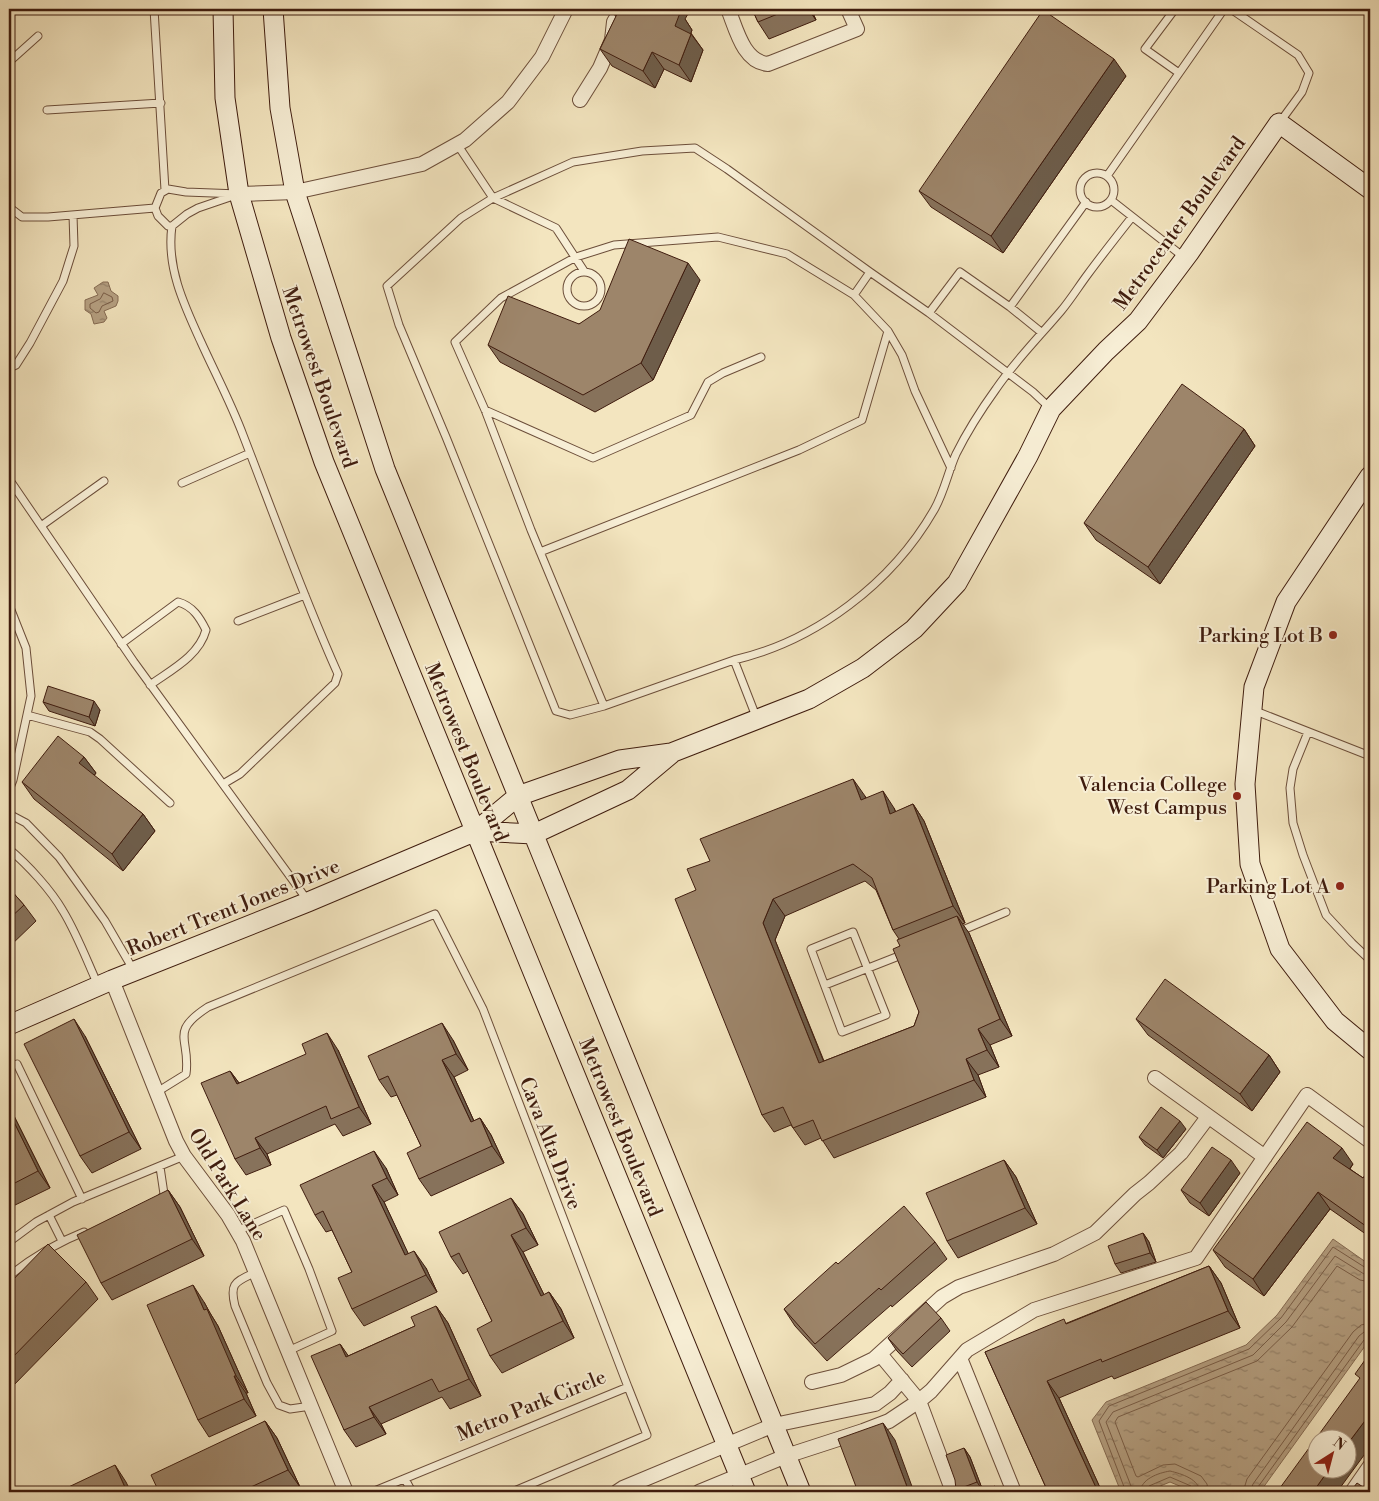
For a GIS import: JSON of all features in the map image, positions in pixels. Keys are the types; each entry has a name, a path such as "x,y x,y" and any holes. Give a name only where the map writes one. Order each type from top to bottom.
{"street":[{"name":"Metrowest Boulevard","path":"223,9 225,98 239,194 281,338 324,462 743,1484"},
{"name":"Metrowest Boulevard","path":"273,9 280,108 295,192 385,469 801,1492"},
{"path":"239,194 295,192 422,164 465,140 508,102 542,57 566,9"},
{"path":"580,100 600,68 612,40 614,22 622,9"},
{"path":"728,9 751,58 759,63 768,64 857,29 848,9"},
{"path":"1279,123 1370,189"},
{"name":"Metrocenter Boulevard","path":"518,796 620,760 671,753 809,700 860,670 914,629 957,583 1051,410 1106,351 1138,321 1186,258 1279,123"},
{"path":"1368,484 1286,602 1254,686 1245,784 1250,864 1280,949 1335,1021 1370,1050"},
{"name":"Metrocenter Boulevard","path":"534,834 628,790 671,753"},
{"name":"Robert Trent Jones Drive","path":"9,1025 105,983 308,902 476,831 518,796"},
{"name":"Robert Trent Jones Drive","path":"476,831 534,834"},
{"name":"Old Park Lane","path":"105,983 157,1092 184,1156 228,1215 237,1231 256,1272 346,1492"},
{"path":"1155,1078 1265,1157"},
{"path":"699,1492 743,1484 786,1456 889,1421 931,1391 967,1350 1034,1310 1196,1258 1307,1095 1370,1141"},
{"path":"812,1382 841,1375 874,1360 942,1297 959,1287 1054,1254 1095,1233 1181,1153 1208,1117"},
{"path":"880,1354 919,1401 953,1492"},
{"path":"960,1358 1014,1492"},
{"path":"617,1492 622,1488 774,1425 875,1404 890,1393 902,1380"},
{"path":"1352,1492 1368,1473"}],"lane":[{"path":"154,9 165,190"},
{"path":"1175,9 1145,49 1179,73"},
{"path":"1107,176 1224,9"},
{"path":"1231,9 1298,55 1309,73 1302,92 1279,123"},
{"path":"9,62 38,36"},
{"path":"47,110 161,103"},
{"path":"457,144 493,198 556,228 584,271 595,275 599,279 601,290 597,300 588,306 582,306 571,300 568,296 567,284 574,274 584,271"},
{"path":"1051,410 1033,392 1008,373 929,313 727,169 694,148 642,151 573,162 493,198 460,218 387,286 399,325 556,711 570,716 604,706 734,660 755,655 799,636 823,624 881,578 909,547 935,509 957,453 995,390 1008,373 1041,332 1062,310 1132,217"},
{"path":"1096,173 1107,176 1113,184 1111,200 1106,204 1096,206 1086,202 1080,192 1082,181 1096,173"},
{"path":"172,226 168,226 158,216 155,208 159,195 168,188 186,192 239,194"},
{"path":"223,784 240,774 335,683 338,674 305,596 242,433 183,304 173,268 170,240 172,226 198,208 239,194"},
{"path":"1111,200 1186,258"},
{"path":"1010,307 1086,202"},
{"path":"9,207 22,217 155,208"},
{"path":"9,368 16,365 30,343 63,281 74,246 73,215"},
{"path":"604,706 540,552 485,410 455,342 501,298 576,256 614,245 718,237 787,254 854,295 888,331 902,355 915,391 951,468"},
{"path":"854,295 870,272"},
{"path":"929,313 960,272 1010,307 1041,332"},
{"path":"540,552 799,450 862,420 888,331"},
{"path":"485,410 593,458 691,415 708,382 723,373 761,358"},
{"path":"182,482 250,453"},
{"path":"9,479 121,644 308,902"},
{"path":"41,526 104,480"},
{"path":"238,621 305,596"},
{"path":"121,644 178,602 186,604 200,617 206,630 198,650 150,685"},
{"path":"9,605 26,648 31,696 13,780 9,790"},
{"path":"734,660 757,720"},
{"path":"1252,710 1370,756"},
{"path":"27,715 90,732 170,803"},
{"path":"1308,732 1293,769 1290,788 1293,823 1303,855 1326,914 1352,944 1370,960"},
{"path":"9,833 9,816 26,823 59,857 106,921 134,971"},
{"path":"9,850 35,876 63,911 105,983"},
{"path":"955,934 1006,912"},
{"name":"Cava Alta Drive","path":"157,1092 186,1074 188,1062 183,1032 192,1018 208,1007 436,914 483,1010 628,1387"},
{"path":"854,932 868,969 886,1015 842,1032 811,949 854,932"},
{"path":"825,986 911,952"},
{"path":"17,1064 82,1199"},
{"path":"9,1242 49,1215 184,1156"},
{"path":"158,1203 164,1194 160,1166"},
{"path":"237,1231 262,1218 284,1210 288,1218 332,1331 288,1351"},
{"path":"49,1215 62,1241"},
{"path":"9,1276 30,1260 62,1241 88,1231"},
{"path":"256,1272 236,1284 232,1292 235,1306 267,1383 279,1405 290,1409 311,1406"},
{"name":"Metro Park Circle","path":"372,1492 628,1387 647,1435 512,1492"},
{"path":"405,1479 412,1492"}],"water":[{"path":"103,282 108,282 111,291 118,296 118,301 116,306 104,311 107,318 104,322 94,324 91,314 85,310 85,300 98,295 94,288"},
{"path":"1333,1239 1370,1265 1370,1339 1260,1492 1194,1492 1170,1482 1146,1492 1121,1492 1092,1420 1106,1402 1246,1345 1277,1315"}],"building":[{"path":"611,9 670,9 680,13 675,26 691,34 679,65 652,52 643,71 600,49 618,12"},
{"path":"752,9 790,9 758,22"},
{"path":"1043,10 1114,59 991,236 919,191"},
{"path":"629,239 688,263 641,363 583,395 488,345 508,296 579,324 600,310"},
{"path":"1182,384 1244,429 1148,567 1084,523"},
{"path":"48,686 94,701 89,717 43,702"},
{"path":"58,736 84,757 79,763 143,814 112,854 22,782"},
{"path":"853,779 861,800 883,791 890,814 913,804 953,906 893,930 872,878 853,864 773,899 763,923 819,1063 914,1026 919,1012 893,949 900,946 897,940 957,916 1000,1019 978,1029 987,1050 966,1059 974,1080 822,1141 813,1120 793,1128 783,1107 762,1115 675,899 696,890 687,869 710,861 700,839"},
{"path":"9,888 24,905 9,919"},
{"path":"1165,979 1269,1055 1240,1094 1136,1019"},
{"path":"74,1019 129,1132 80,1156 24,1044"},
{"path":"442,1023 456,1054 442,1060 471,1122 480,1118 492,1146 419,1179 407,1153 421,1146 388,1076 379,1080 368,1056"},
{"path":"327,1033 359,1107 331,1119 326,1106 255,1138 260,1148 235,1159 201,1083 230,1071 237,1084 306,1054 302,1044"},
{"path":"1161,1107 1180,1121 1157,1150 1139,1137"},
{"path":"9,1112 38,1171 9,1186"},
{"path":"1307,1122 1342,1148 1333,1158 1363,1178 1368,1170 1370,1172 1370,1229 1318,1192 1253,1279 1213,1250"},
{"path":"1212,1147 1231,1160 1200,1203 1181,1190"},
{"path":"374,1151 387,1178 372,1185 405,1255 414,1251 426,1275 352,1309 338,1278 352,1272 323,1211 315,1215 300,1185"},
{"path":"1004,1160 1025,1208 947,1241 926,1193"},
{"path":"168,1190 192,1239 101,1283 77,1235"},
{"path":"511,1198 526,1228 511,1235 541,1296 549,1292 563,1321 490,1356 477,1329 492,1321 459,1253 451,1257 439,1232"},
{"path":"904,1206 935,1242 881,1290 879,1288 815,1344 784,1309 836,1262 838,1264"},
{"path":"1143,1233 1150,1253 1115,1264 1108,1246"},
{"path":"48,1244 86,1282 9,1361 9,1284"},
{"path":"1209,1266 1228,1311 1102,1362 1101,1359 1047,1381 1098,1492 1048,1492 985,1352 1064,1319 1066,1324"},
{"path":"193,1285 204,1310 207,1309 244,1399 198,1420 147,1305"},
{"path":"926,1302 941,1318 903,1354 888,1338"},
{"path":"436,1306 469,1379 439,1392 432,1379 369,1407 374,1417 344,1430 311,1356 340,1344 346,1357 415,1326 411,1317"},
{"path":"1370,1353 1370,1401 1366,1407 1370,1410 1370,1414 1356,1433 1356,1428 1323,1428 1360,1378 1355,1374"},
{"path":"265,1421 288,1470 240,1492 159,1492 151,1475"},
{"path":"883,1423 909,1492 858,1492 838,1439"},
{"path":"964,1448 977,1482 956,1490 955,1480 946,1455"},
{"path":"1306,1452 1306,1478 1323,1478 1313,1492 1277,1492"},
{"path":"115,1465 127,1492 58,1492"},
{"path":"1357,1483 1369,1491 1370,1489 1370,1492 1350,1492"},
{"path":"995,1486 998,1492 980,1492"}],"place":[{"name":"Parking Lot B","path":"1333,635"},
{"name":"Valencia College West Campus","path":"1237,796"},
{"name":"Parking Lot A","path":"1340,886"}]}
